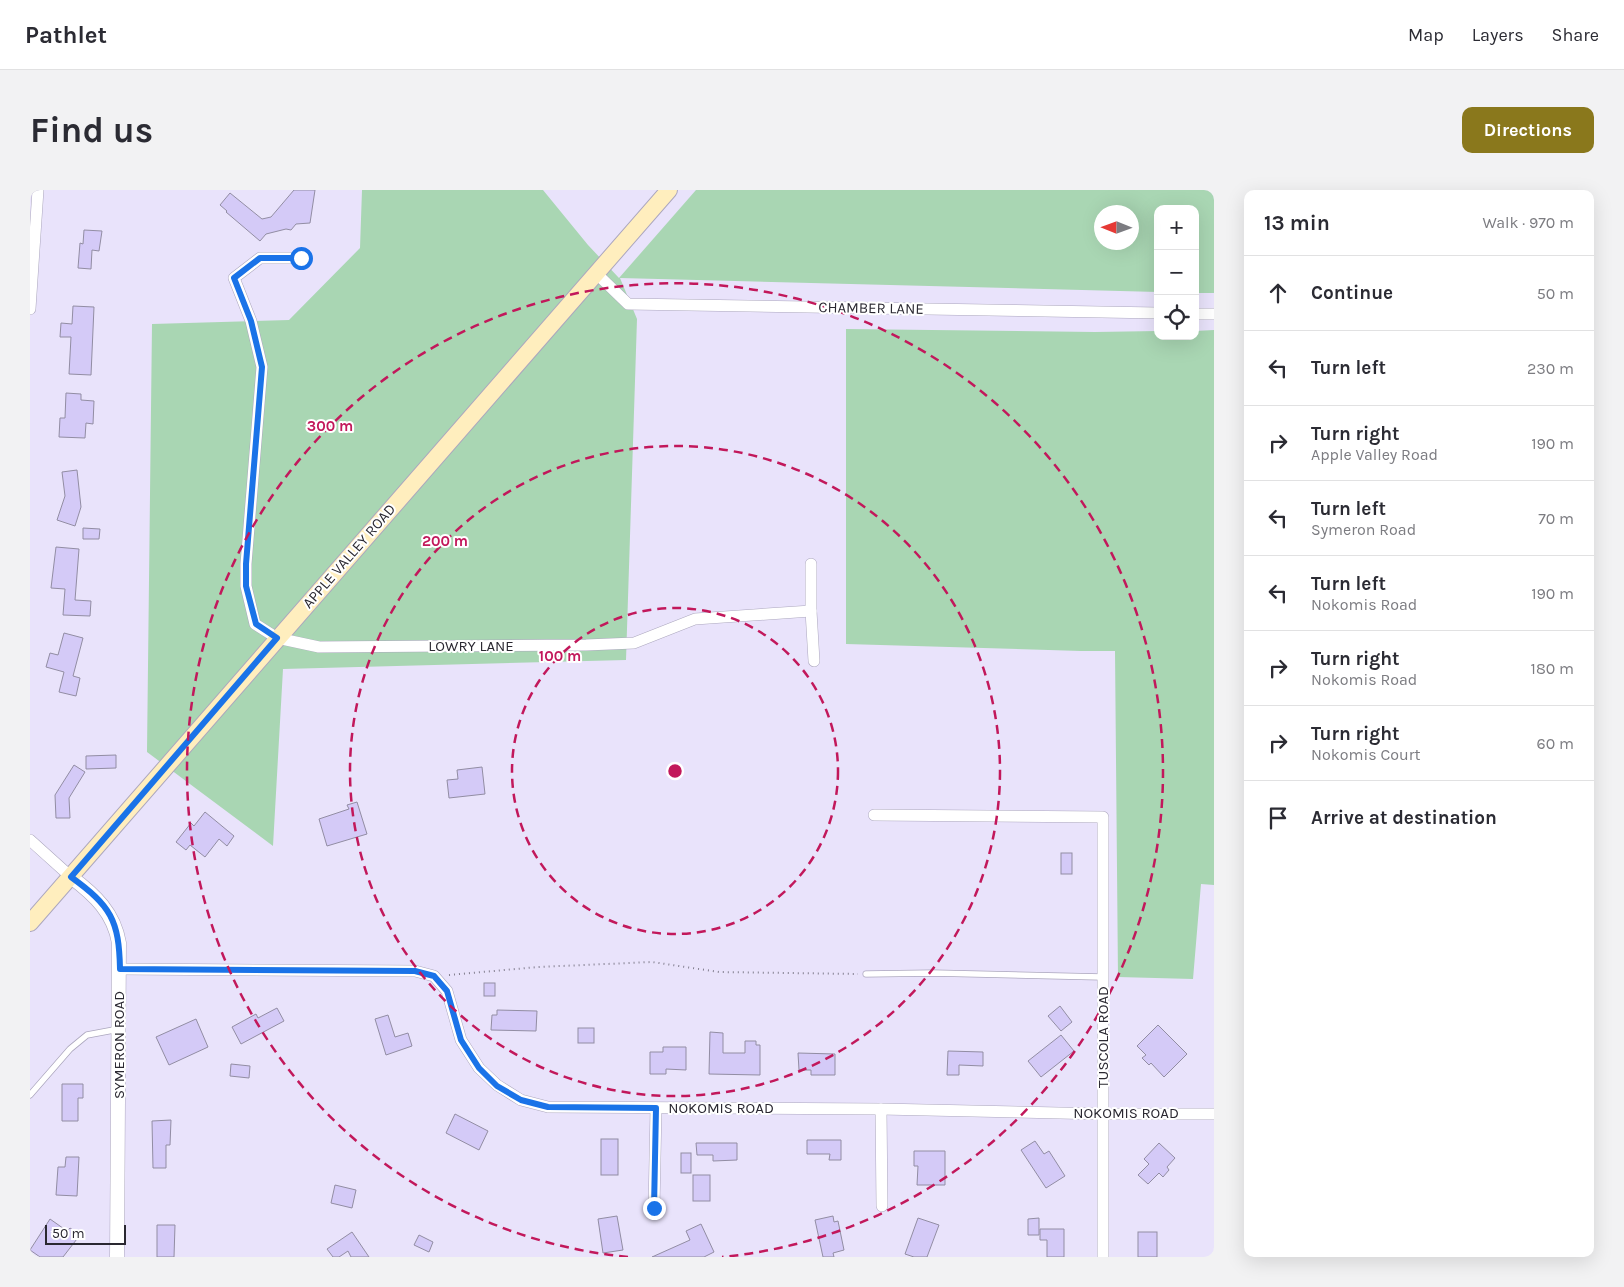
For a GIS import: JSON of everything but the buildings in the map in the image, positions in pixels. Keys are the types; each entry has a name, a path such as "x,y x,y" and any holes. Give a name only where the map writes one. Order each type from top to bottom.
{"main road":[{"name":"APPLE VALLEY ROAD","path":"30,923 669,190"}],"street":[{"path":"30,309 38,190"},
{"path":"277,638 256,624 246,586 246,564 262,367 251,321 234,278 260,258 301,258"},
{"name":"CHAMBER LANE","path":"597,274 628,304 1154,313"},
{"path":"1199,314 1214,314"},
{"path":"811,564 814,661"},
{"name":"LOWRY LANE","path":"277,638 319,647 586,645 634,642 696,618 811,611"},
{"name":"TUSCOLA ROAD","path":"874,815 1102,817 1103,1257"},
{"name":"SYMERON ROAD","path":"30,840 71,877 98,898 107,909 113,921 119,943 117,1257"},
{"path":"120,969 415,971 434,976"},
{"name":"NOKOMIS ROAD","path":"434,976 447,991 461,1040 479,1068 497,1086 521,1100 548,1107 1214,1114"},
{"path":"654,1208 656,1108"},
{"path":"881,1109 882,1206"}],"lane":[{"path":"866,974 932,973 1102,977"},
{"path":"30,1095 70,1049 87,1035 119,1030"}],"path":[{"path":"434,976 652,962 719,972 866,974"}],"green space":[{"path":"362,190 543,190 588,245 619,278 696,190 1214,190 1214,293 1199,293 1199,205 1154,205 1154,292 620,278 637,319 626,660 283,669 273,846 147,752 152,324 289,320 360,248"},
{"path":"846,329 1154,331 1154,340 1199,340 1199,331 1214,330 1214,885 1201,884 1193,979 1118,977 1115,651 846,644"}],"route":[{"path":"301,258 260,258 234,278 251,321 262,367 246,564 246,586 256,624 277,638 71,877 88,889 107,909 113,921 119,943 120,969 415,971 434,976 447,991 461,1040 479,1068 497,1086 521,1100 548,1107 656,1108 654,1208"}]}
